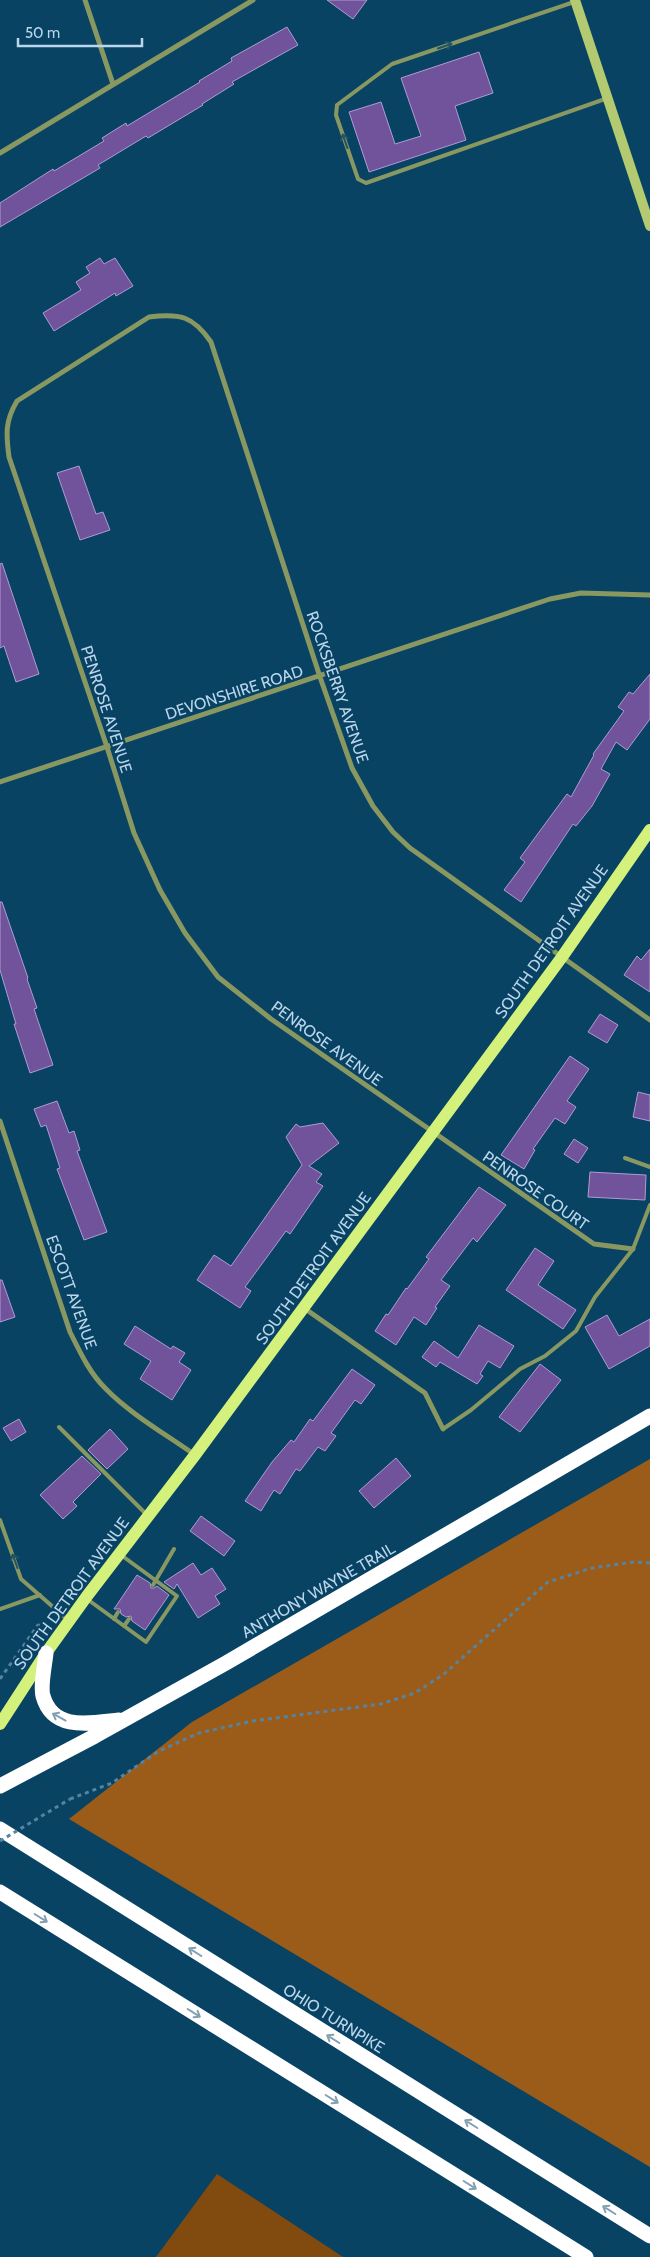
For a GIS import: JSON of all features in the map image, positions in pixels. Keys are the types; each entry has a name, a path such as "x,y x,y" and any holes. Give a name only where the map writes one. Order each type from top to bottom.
{"highway":[{"name":"ANTHONY WAYNE TRAIL","path":"0,1786 123,1720 383,1573 650,1416"},
{"path":"46,1653 43,1695 52,1714 74,1724 123,1720"},
{"name":"OHIO TURNPIKE","path":"0,1829 650,2236"},
{"path":"0,1892 586,2257"}],"main road":[{"path":"575,1 650,226"},
{"name":"SOUTH DETROIT AVENUE","path":"0,1724 46,1653 85,1598 196,1456 562,957 650,830"}],"street":[{"path":"85,0 113,84"},
{"path":"0,153 253,0"},
{"name":"PENROSE AVENUE","path":"211,342 201,328 188,318 168,314 149,316 17,401 9,414 6,433 9,457 107,746 134,833 160,890 185,933 218,977 271,1019 432,1133"},
{"name":"ROCKSBERRY AVENUE","path":"211,342 320,677 352,768 373,806 393,832 410,848 650,1020"},
{"name":"DEVONSHIRE ROAD","path":"0,782 550,599 582,593 650,595"},
{"name":"ESCOTT AVENUE","path":"0,1121 70,1332 85,1363 105,1388 120,1401 196,1456"},
{"name":"PENROSE COURT","path":"432,1133 594,1244 633,1249"},
{"path":"304,1308 424,1393 443,1429"}],"lane":[{"path":"575,1 392,64 341,102 338,105 336,115 358,179 366,183 608,98"},
{"path":"625,1158 650,1167"},
{"path":"443,1429 471,1410 520,1369 545,1356 576,1331 595,1297 633,1249 650,1205"},
{"path":"59,1427 148,1516"},
{"path":"0,1520 21,1579 69,1621"},
{"path":"153,1585 174,1549"},
{"path":"85,1598 146,1642 178,1596 120,1553"},
{"path":"142,1578 146,1572"},
{"path":"0,1609 40,1595"},
{"path":"114,1619 118,1612"},
{"path":"124,1626 129,1619"}],"path":[{"path":"0,1841 70,1799 112,1783 159,1751 199,1733 253,1721 381,1704 415,1693 444,1674 548,1582 592,1568 634,1562 650,1563"},
{"path":"0,1679 38,1625"}],"shaded area":[{"path":"650,1459 650,2167 69,1819 192,1722"},
{"path":"217,2174 343,2257 156,2257"}],"building":[{"path":"327,0 367,0 353,19"},
{"path":"287,27 298,45 232,82 234,84 203,105 148,138 146,136 98,165 100,168 0,227 0,203 53,169 54,171 104,141 102,138 126,123 127,126 200,82 232,61 231,58"},
{"path":"479,52 493,93 455,106 466,140 369,172 349,112 381,102 395,144 421,136 401,78"},
{"path":"100,258 104,264 115,258 133,286 116,296 115,293 54,331 43,313 81,290 76,282 90,273 86,267"},
{"path":"79,466 96,514 103,512 110,530 80,540 57,473"},
{"path":"2,563 39,674 16,682 4,646 0,648 0,564"},
{"path":"650,674 650,719 627,750 616,742 601,769 610,774 592,806 576,826 573,824 521,902 504,890 525,862 520,858 567,794 571,797 593,754 624,711 618,707 629,692 633,694"},
{"path":"0,902 2,902 28,978 37,1008 34,1009 53,1065 30,1073 14,1024 16,1024 0,970"},
{"path":"650,949 650,992 624,975 637,956 641,960"},
{"path":"600,1014 618,1025 607,1043 588,1032"},
{"path":"570,1056 589,1069 567,1101 576,1107 565,1124 555,1118 533,1149 535,1150 524,1169 501,1155"},
{"path":"638,1092 650,1095 650,1121 633,1117"},
{"path":"57,1101 69,1133 74,1131 80,1150 77,1151 107,1232 84,1240 57,1169 60,1168 46,1125 41,1127 34,1109"},
{"path":"323,1123 339,1143 309,1166 322,1174 316,1182 323,1186 290,1234 286,1231 245,1287 251,1291 240,1308 197,1280 214,1255 231,1266 302,1165 286,1137 296,1124 300,1127"},
{"path":"574,1139 588,1148 578,1163 564,1154"},
{"path":"590,1172 646,1175 645,1200 588,1197"},
{"path":"479,1187 506,1205 477,1242 473,1238 441,1280 450,1286 435,1307 437,1308 426,1325 414,1317 396,1345 375,1331 429,1259 426,1257"},
{"path":"535,1248 554,1261 538,1285 576,1310 563,1329 506,1290"},
{"path":"0,1280 2,1280 15,1317 0,1322"},
{"path":"607,1315 619,1336 650,1319 650,1346 609,1369 585,1327"},
{"path":"479,1325 514,1346 500,1368 488,1361 480,1374 483,1376 477,1384 440,1362 436,1367 422,1357 434,1341 458,1358"},
{"path":"135,1326 171,1349 173,1346 185,1353 179,1362 191,1370 172,1400 140,1379 151,1361 124,1344"},
{"path":"540,1364 561,1380 520,1432 499,1417"},
{"path":"352,1369 375,1385 361,1404 355,1400 331,1433 336,1436 325,1451 318,1447 300,1471 296,1469 280,1494 274,1490 261,1511 245,1501 272,1462 291,1440 294,1442 310,1419 313,1421"},
{"path":"19,1419 26,1432 11,1441 3,1428"},
{"path":"110,1429 128,1449 107,1469 88,1450"},
{"path":"82,1456 101,1474 73,1502 77,1506 63,1519 40,1495"},
{"path":"396,1458 411,1476 374,1508 359,1491"},
{"path":"201,1516 235,1541 224,1556 190,1531"},
{"path":"193,1563 201,1575 212,1568 226,1589 215,1596 220,1604 198,1618 177,1584 174,1589 164,1582"},
{"path":"137,1575 150,1583 151,1588 157,1586 169,1595 145,1630 132,1621 131,1616 126,1617 121,1614 120,1609 114,1609"}]}
